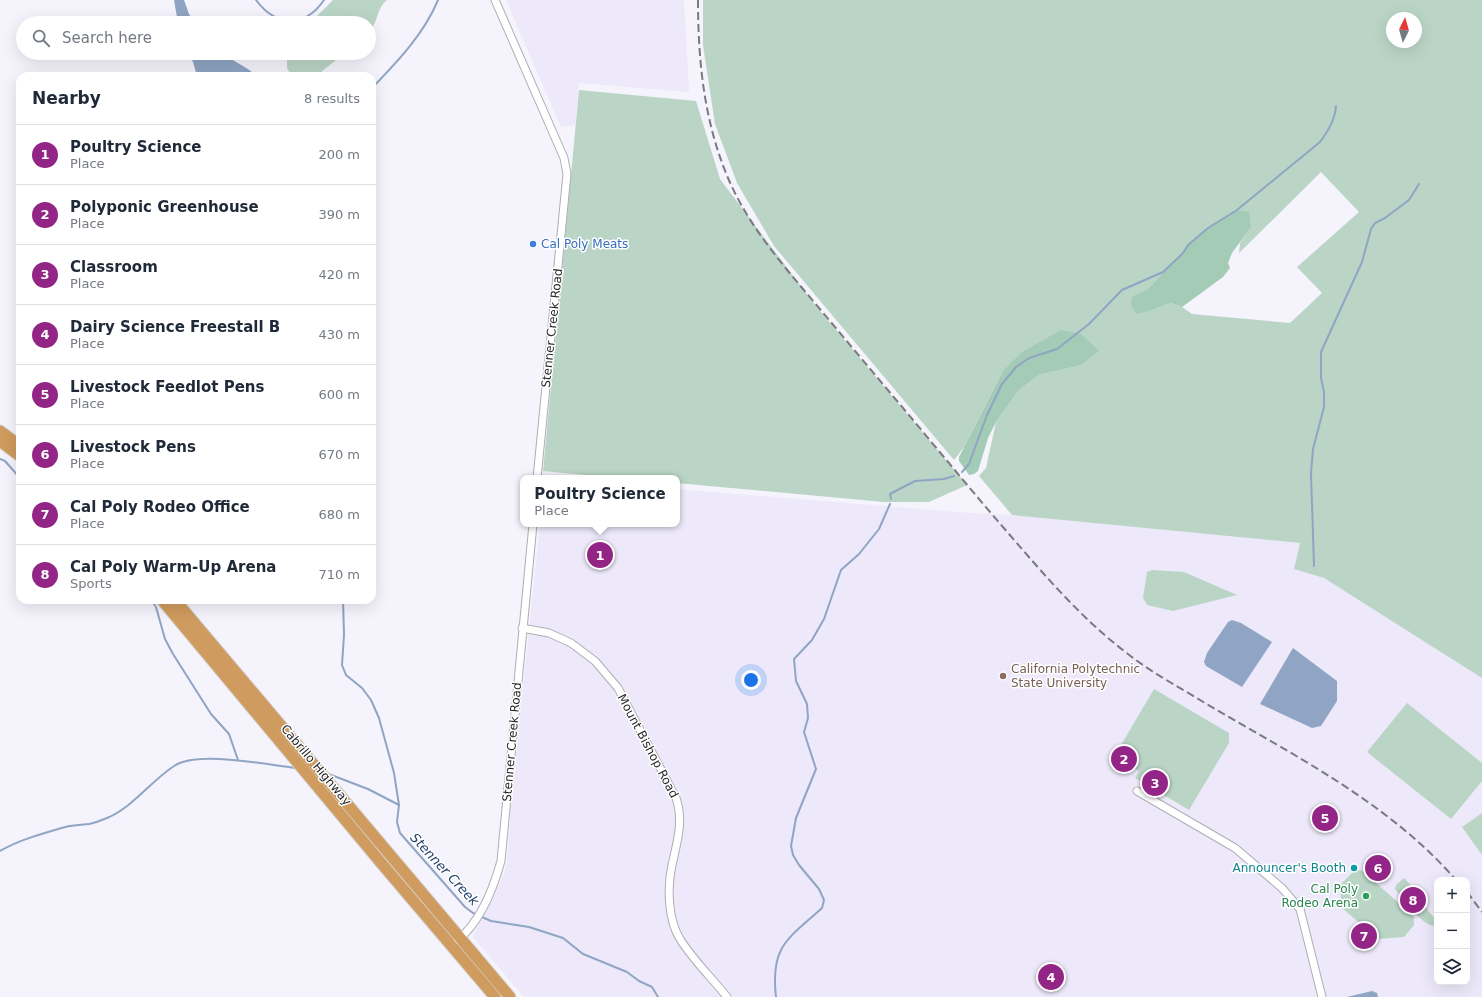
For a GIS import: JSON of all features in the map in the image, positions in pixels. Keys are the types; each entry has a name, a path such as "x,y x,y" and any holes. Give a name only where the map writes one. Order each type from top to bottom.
{"highway":[{"path":"0,431 16,443"},
{"path":"0,441 16,453"},
{"name":"Cabrillo Highway","path":"165,604 495,997"},
{"name":"Cabrillo Highway","path":"178,604 510,997"}],"street":[{"name":"Stenner Creek Road","path":"495,0 564,158 567,174 537,475"},
{"name":"Stenner Creek Road","path":"452,946 475,923 482,910 501,862 533,527"},
{"name":"Mount Bishop Road","path":"522,628 549,633 571,643 595,661 618,688 680,808 681,825 669,887 671,911 680,939 727,997"},
{"path":"1137,791 1235,848 1282,888 1300,909 1322,997"}],"shaded area":[{"path":"506,0 684,0 689,92 579,83 575,125 561,127"},
{"name":"California Polytechnic State University","path":"680,489 956,512 1012,515 1300,543 1482,558 1482,997 524,997 473,937 504,874 507,864 512,795 540,527 680,527"}],"green space":[{"path":"333,0 387,0 381,7 376,19 376,16 317,16"},
{"path":"703,0 1482,0 1482,678 1324,578 1294,569 1300,543 1012,515 979,476 986,468 996,422 1019,390 1039,375 1082,365 1099,351 1003,371 964,447 954,460 774,246 737,183 715,124 703,45","holes":["1321,172 1359,212 1297,267 1322,293 1290,323 1192,314 1182,307 1171,303 1150,311 1132,298 1148,289 1188,245 1208,228 1237,210 1251,226 1240,243 1239,253"]},
{"path":"287,60 336,60 321,72 290,72 287,68"},
{"path":"579,90 696,101 720,179 816,306 967,485 929,502 884,502 680,483 680,475 586,475 543,471"},
{"path":"1237,210 1249,212 1251,227 1232,253 1228,263 1230,268 1223,277 1182,307 1171,303 1150,311 1136,314 1131,305 1132,297 1148,289 1188,245 1208,228"},
{"path":"1061,330 1081,334 1099,351 1082,365 1039,375 1019,390 996,422 988,438 978,471 969,475 959,461 959,457 1003,371 1022,352"},
{"path":"1152,570 1184,572 1237,595 1173,611 1147,605 1143,598 1147,572"},
{"path":"1154,689 1229,733 1229,743 1189,810 1135,778 1139,771 1114,757"},
{"path":"1407,703 1482,763 1482,781 1451,819 1367,752"},
{"path":"1482,813 1482,855 1462,827"},
{"name":"Cal Poly Rodeo Arena","path":"1355,870 1363,871 1414,917 1414,925 1404,937 1378,939 1342,908 1340,885"},
{"path":"1404,878 1409,883 1434,917 1434,926 1429,925 1413,911 1395,889 1396,885"}],"water":[{"path":"174,0 184,0 190,16 177,16"},
{"path":"192,60 234,60 251,72 196,72"},
{"path":"1232,620 1241,623 1272,642 1242,687 1206,666 1204,662 1207,653 1228,622"},
{"path":"1293,648 1337,681 1337,701 1321,726 1312,728 1260,704"},
{"path":"1372,991 1377,993 1378,997 1347,997"}],"waterway":[{"path":"256,0 264,9 274,16"},
{"path":"308,16 324,0"},
{"name":"Stenner Creek","path":"376,84 418,36 438,0"},
{"path":"962,472 969,464 987,415 1002,384 1016,367 1029,358 1057,349 1089,324 1122,290 1163,272 1183,253 1188,245 1208,228 1237,210 1320,142 1331,125 1336,106"},
{"path":"1314,566 1311,473 1313,449 1324,407 1324,392 1321,378 1321,352 1362,262 1371,229 1375,223 1385,218 1409,200 1419,184"},
{"path":"0,459 5,461 16,473"},
{"path":"891,499 890,494 915,481 944,479 954,476"},
{"path":"776,997 775,980 776,966 779,955 791,936 822,908 824,900 819,889 799,865 793,855 791,846 796,818 816,769 804,732 808,718 807,704 796,681 794,659 812,640 824,619 841,570 859,554 879,529 890,504"},
{"path":"154,604 165,639 173,654 211,714 229,734 238,760"},
{"name":"Stenner Creek","path":"343,604 344,635 342,665 346,675 362,688 371,700 379,718 394,773 399,805 397,822 400,833 465,907 473,913 491,921 529,927 563,938 583,954 627,972 639,981 652,987 658,997"},
{"path":"0,851 15,843 40,834 65,827 91,824 107,818 133,801 165,772 185,761 199,759 233,760 297,768"},
{"path":"326,773 368,789 399,805"}],"railway":[{"path":"698,0 699,46 708,113 713,135 728,178 745,212 755,228 789,273 994,517 1080,612 1111,641 1166,680 1305,761 1370,803 1429,852 1453,877"},
{"path":"1470,896 1482,912"}],"place":[{"name":"Cal Poly Meats","path":"533,244"},
{"name":"Poultry Science","path":"600,555"},
{"name":"California Polytechnic State University","path":"1003,676"},
{"name":"Polyponic Greenhouse","path":"1124,759"},
{"name":"Classroom","path":"1155,783"},
{"name":"Livestock Feedlot Pens","path":"1325,818"},
{"name":"Announcer's Booth","path":"1354,868"},
{"name":"Livestock Pens","path":"1378,868"},
{"name":"Cal Poly Rodeo Arena","path":"1366,896"},
{"name":"Cal Poly Warm-Up Arena","path":"1413,900"},
{"name":"Cal Poly Rodeo Office","path":"1364,936"},
{"name":"Dairy Science Freestall B","path":"1051,977"}]}
